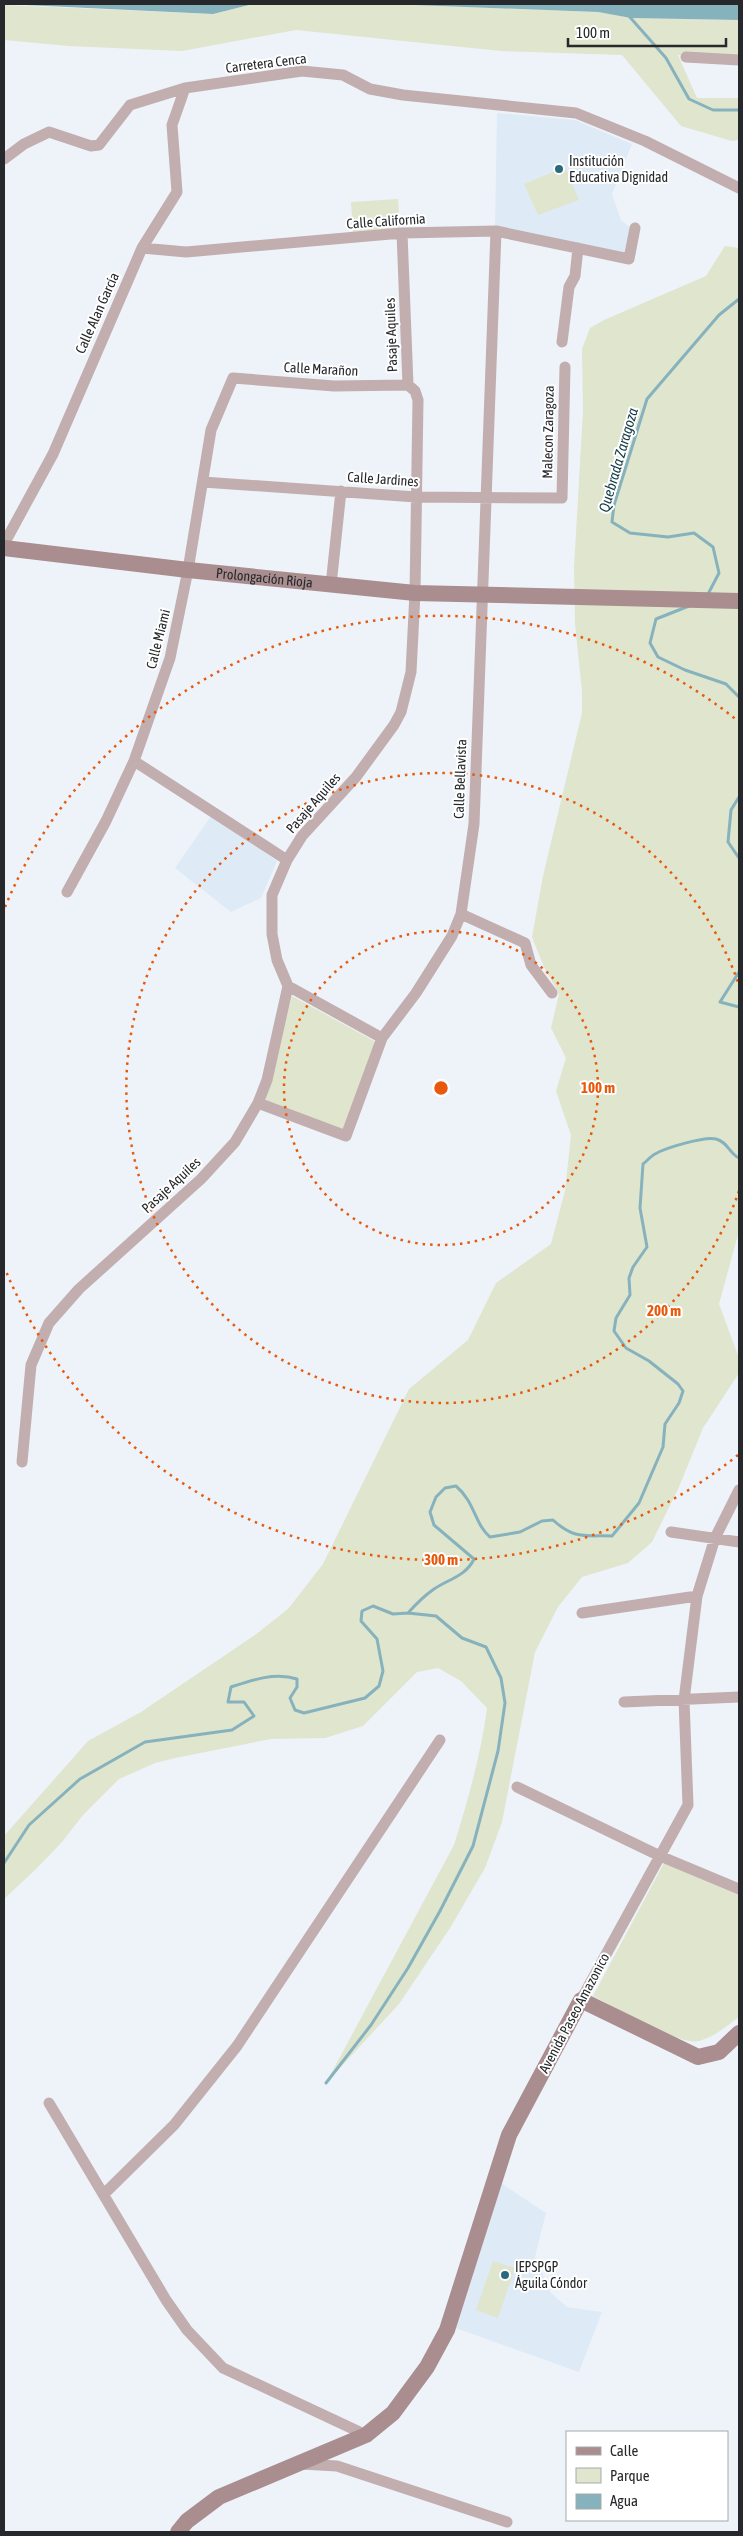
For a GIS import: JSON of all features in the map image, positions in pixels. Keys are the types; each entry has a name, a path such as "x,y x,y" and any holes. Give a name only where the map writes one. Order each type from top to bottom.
{"street":[{"path":"686,58 739,60"},
{"name":"Carretera Cenca","path":"4,159 24,144 49,132 92,146 99,145 130,105 185,88 302,72 343,75 370,89 403,95 576,113 644,141 739,188"},
{"name":"Calle Alan García","path":"4,546 53,454 142,248 177,192 172,125 185,88"},
{"name":"Calle California","path":"142,248 186,252 402,234 496,231 629,259 635,228"},
{"name":"Calle Bellavista","path":"258,1103 346,1136 382,1038 416,993 452,936 461,914 474,824 481,594 496,231"},
{"name":"Pasaje Aquiles","path":"22,1462 31,1365 49,1323 79,1289 201,1179 235,1142 258,1103 275,1049 288,986 277,960 271,913 272,895 287,860 302,836 356,776 401,712 411,672 415,593 418,400 415,391 405,383 402,234"},
{"path":"562,342 569,287 575,276 578,248"},
{"name":"Malecon Zaragoza","path":"562,498 565,366"},
{"name":"Calle Marañon","path":"233,378 341,386 405,383"},
{"name":"Calle Miami","path":"66,892 106,821 134,761 170,658 188,570 211,430 233,378"},
{"name":"Calle Jardines","path":"203,482 416,497 562,498"},
{"path":"331,585 341,491"},
{"name":"Prolongación Rioja","path":"4,546 188,570 415,593 739,601"},
{"path":"134,761 287,860"},
{"path":"461,914 524,943 531,965 552,993"},
{"path":"288,986 382,1038"},
{"name":"Avenida Paseo Amazonico","path":"178,2532 187,2521 219,2497 366,2435 393,2413 427,2367 447,2330 509,2135 688,1805 684,1700 697,1596 715,1538 739,1490"},
{"path":"671,1532 739,1542"},
{"path":"582,1613 697,1596"},
{"path":"624,1702 739,1697"},
{"path":"104,2194 174,2125 237,2046 440,1740"},
{"path":"518,1787 660,1856 739,1889"},
{"path":"581,2000 698,2057 719,2052 739,2033"},
{"path":"49,2103 166,2300 187,2330 223,2368 366,2435"},
{"path":"299,2464 337,2466 507,2522"}],"shaded area":[{"name":"Institución Educativa Dignidad","path":"497,113 575,120 632,144 612,194 621,220 632,229 626,254 495,226"},
{"path":"211,816 277,861 261,898 231,912 175,868"},
{"name":"IEPSPGP Águila Cóndor","path":"498,2181 546,2213 535,2257 551,2293 567,2307 602,2312 579,2372 450,2326"}],"green space":[{"path":"253,4 389,4 598,12 631,18 739,20 739,55 678,55 697,98 739,98 739,140 732,141 681,126 622,55 501,51 296,30 182,51 69,46 4,40 4,5 213,14"},
{"path":"565,167 579,200 538,215 524,184"},
{"path":"398,199 400,229 353,233 351,202"},
{"path":"725,246 739,248 739,1231 719,1304 739,1358 739,1373 703,1428 679,1487 652,1542 628,1563 582,1577 558,1607 535,1652 502,1822 485,1868 450,1928 399,2004 326,2083 454,1845 474,1777 487,1708 461,1681 438,1668 417,1672 363,1726 325,1738 271,1739 175,1758 155,1763 119,1779 83,1815 62,1842 4,1899 4,1836 88,1741 141,1712 255,1635 288,1609 323,1564 409,1389 468,1340 496,1283 551,1244 565,1191 571,1135 556,1091 566,1058 551,1028 559,994 544,967 532,937 543,876 582,713 582,691 575,624 574,568 583,411 582,349 590,328 604,320 706,276"},
{"path":"292,996 376,1042 343,1131 265,1101"},
{"path":"664,1863 739,1895 739,2017 715,2034 699,2041 690,2041 662,2032 593,1996"},
{"path":"493,2261 515,2268 498,2318 476,2310"}],"water":[{"path":"4,4 253,4 213,14"},
{"path":"389,4 739,4 739,20 631,18 598,12"}],"waterway":[{"name":"Quebrada Zaragoza","path":"628,15 666,58 689,99 713,110 739,110"},
{"name":"Quebrada Zaragoza","path":"707,596 719,573 713,547 694,533 668,537 630,533 612,522 614,505 647,399 719,315 739,299"},
{"name":"Quebrada Zaragoza","path":"689,606 656,619 650,643 658,657 685,670 726,684 739,697"},
{"name":"Quebrada Zaragoza","path":"739,797 731,810 728,842 739,858"},
{"path":"739,972 720,1002 739,1007"},
{"path":"4,1863 29,1825 80,1779 145,1742 232,1730 254,1716 244,1702 228,1702 231,1687 255,1680 280,1676 297,1679 297,1687 290,1698 295,1710 304,1713 365,1698 379,1686 383,1671 377,1639 361,1621 362,1611 373,1606 393,1614 408,1613 430,1592 462,1573 471,1565 474,1559 434,1525 430,1512 436,1497 445,1488 456,1486 462,1492 481,1526 490,1537 520,1532 542,1521 553,1520 574,1534 612,1536 639,1503 663,1447 665,1424 679,1403 683,1391 678,1384 649,1361 626,1348 614,1331 616,1318 630,1295 629,1278 633,1267 647,1247 640,1208 643,1164 654,1155 667,1149 685,1143 711,1139 720,1140 739,1158"},
{"path":"326,2083 371,2025 408,1968 440,1911 473,1846 498,1751 505,1703 501,1678 486,1647 462,1638 436,1616 408,1613"}],"place":[{"name":"Institución Educativa Dignidad","path":"559,169"},
{"name":"IEPSPGP Águila Cóndor","path":"505,2275"}]}
